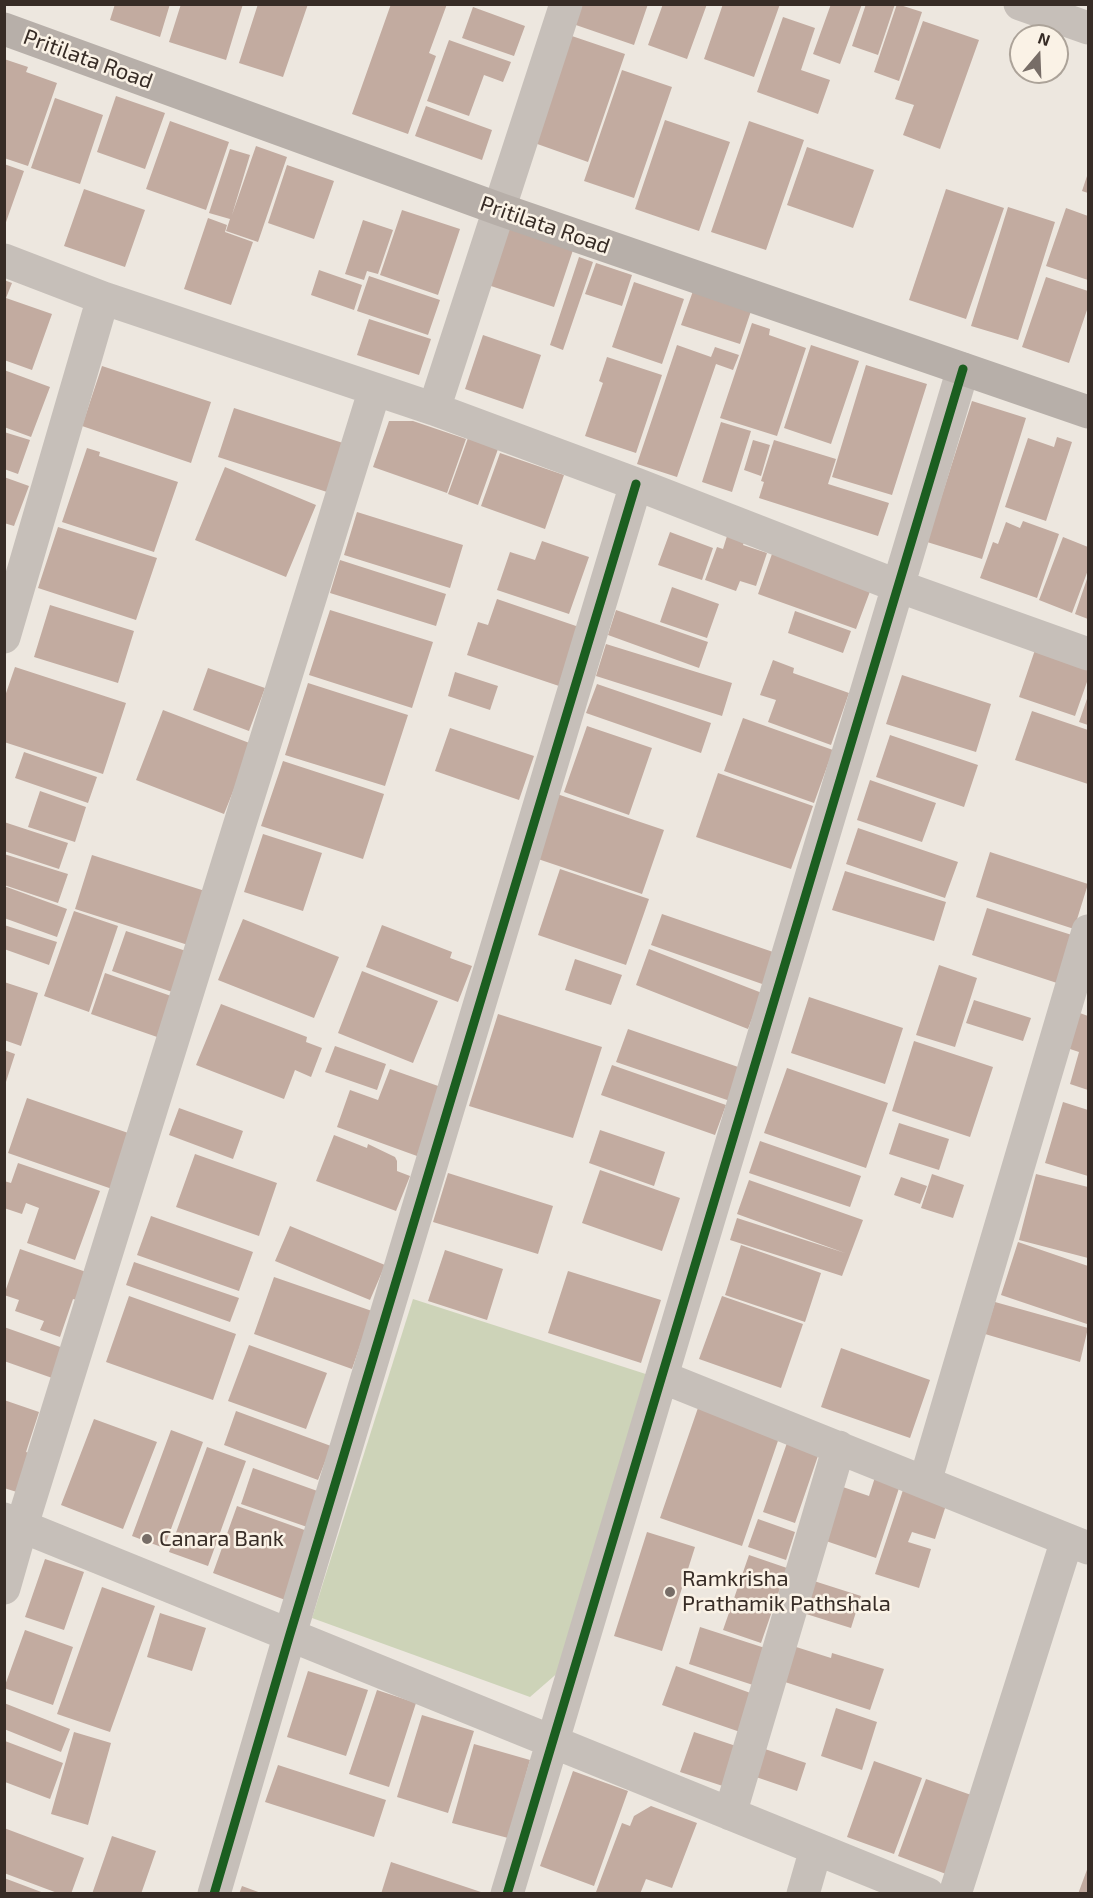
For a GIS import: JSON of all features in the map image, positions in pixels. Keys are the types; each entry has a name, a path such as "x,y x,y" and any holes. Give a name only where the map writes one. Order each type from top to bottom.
{"street":[{"path":"434,410 566,4"},
{"path":"1020,4 1087,22"},
{"name":"Pritilata Road","path":"4,29 499,209 1089,412"},
{"path":"4,260 103,298 434,410 636,484 898,586 1089,654"},
{"path":"4,638 103,298"},
{"path":"507,1893 963,369"},
{"path":"4,1588 13,1522 375,389"},
{"path":"214,1893 636,484"},
{"path":"925,1482 1089,931"},
{"path":"662,1377 1078,1544 955,1893"},
{"path":"730,1814 839,1447"},
{"path":"13,1522 928,1893"},
{"path":"803,1893 816,1849"}],"green space":[{"path":"413,1299 655,1377 561,1670 530,1697 312,1618"}],"building":[{"path":"115,4 170,4 160,37 110,20"},
{"path":"181,4 243,4 226,60 169,42"},
{"path":"258,4 308,4 283,77 239,63"},
{"path":"391,4 447,4 429,53 436,56 408,134 352,114"},
{"path":"580,4 648,4 634,45 573,24"},
{"path":"663,4 707,4 687,59 648,45"},
{"path":"723,4 780,4 754,77 704,59"},
{"path":"831,4 862,4 840,64 813,54"},
{"path":"866,4 895,4 878,55 852,46"},
{"path":"897,4 922,12 899,81 874,72"},
{"path":"473,7 525,26 514,56 462,38"},
{"path":"783,17 815,28 801,70 830,80 818,114 757,92"},
{"path":"923,21 979,40 940,149 903,135 914,105 895,99"},
{"path":"563,33 625,54 588,162 526,140"},
{"path":"449,40 511,62 503,82 484,75 469,116 427,101"},
{"path":"4,59 28,67 26,72 57,83 28,166 4,158"},
{"path":"622,70 672,87 634,198 584,181"},
{"path":"116,96 165,113 145,169 97,152"},
{"path":"55,98 103,115 80,184 31,168"},
{"path":"426,106 492,130 482,160 415,136"},
{"path":"665,120 730,142 699,231 635,209"},
{"path":"170,121 229,142 206,210 146,189"},
{"path":"749,121 804,140 766,250 711,232"},
{"path":"256,146 287,157 258,242 226,231 230,219 209,213 230,149 250,155 232,215"},
{"path":"807,147 874,170 853,228 787,205"},
{"path":"4,164 24,171 5,225 4,225"},
{"path":"287,165 334,181 314,239 268,223"},
{"path":"1088,173 1088,193 1082,191"},
{"path":"84,189 145,210 125,267 64,246"},
{"path":"946,189 1004,208 966,319 909,300"},
{"path":"1008,207 1055,222 1018,340 971,326"},
{"path":"1066,208 1088,216 1088,280 1046,266"},
{"path":"402,210 460,229 438,295 380,275"},
{"path":"208,218 227,225 225,232 253,242 231,305 184,289"},
{"path":"363,220 393,230 378,274 367,271 364,280 345,274"},
{"path":"506,228 573,250 554,307 488,285"},
{"path":"579,257 593,262 563,350 550,345"},
{"path":"596,263 632,275 622,306 585,294"},
{"path":"319,270 362,285 354,310 311,295"},
{"path":"369,276 440,300 428,335 357,311"},
{"path":"1046,277 1088,291 1088,307 1069,363 1022,347"},
{"path":"4,280 12,283 6,298 52,314 32,370 4,360"},
{"path":"634,282 684,299 662,364 612,347"},
{"path":"693,291 751,311 740,344 681,325"},
{"path":"369,319 431,339 419,375 357,355"},
{"path":"752,323 770,329 769,335 806,348 777,436 720,418"},
{"path":"483,335 541,355 523,409 465,389"},
{"path":"677,345 711,357 715,347 739,355 733,370 716,364 677,477 637,464"},
{"path":"811,345 859,361 831,444 784,428"},
{"path":"607,357 662,375 636,453 585,436 603,383 599,381"},
{"path":"866,365 927,384 892,495 832,477"},
{"path":"102,366 211,402 191,463 82,426"},
{"path":"4,370 50,387 31,437 4,427"},
{"path":"972,401 1026,418 982,559 927,542"},
{"path":"234,408 343,443 327,492 218,457"},
{"path":"389,421 413,421 466,439 447,493 373,467"},
{"path":"721,422 751,431 732,492 702,482"},
{"path":"4,432 30,440 18,474 4,469"},
{"path":"1057,437 1072,442 1046,521 1005,507 1028,438 1054,447"},
{"path":"468,438 498,449 478,505 448,494"},
{"path":"753,440 770,445 761,476 744,470"},
{"path":"774,440 836,459 828,484 889,503 878,536 759,498 764,482 761,481"},
{"path":"87,448 100,452 99,456 178,482 154,552 62,522"},
{"path":"500,453 564,475 545,529 481,506"},
{"path":"225,467 316,505 286,577 195,540"},
{"path":"4,477 29,486 14,526 4,523"},
{"path":"357,512 463,545 450,588 344,555"},
{"path":"1023,521 1059,534 1037,598 980,578 993,542 998,544 1006,522 1020,528"},
{"path":"58,527 157,558 136,620 38,588"},
{"path":"670,532 713,548 702,580 658,565"},
{"path":"727,536 744,542 743,545 767,553 756,586 740,581 736,591 705,580 717,547 723,549"},
{"path":"1063,537 1088,547 1088,570 1072,613 1039,600"},
{"path":"542,541 589,557 569,614 497,590 510,552 535,560"},
{"path":"773,551 872,586 856,629 758,594"},
{"path":"340,560 446,594 436,626 330,593"},
{"path":"1088,576 1088,619 1075,614"},
{"path":"672,587 719,604 707,638 660,622"},
{"path":"497,599 579,627 559,686 467,655 478,622 488,625"},
{"path":"50,605 134,631 118,683 34,657"},
{"path":"330,610 433,642 412,708 309,675"},
{"path":"616,610 708,642 699,668 608,635"},
{"path":"795,611 851,631 843,653 788,633"},
{"path":"606,644 732,683 722,716 596,676"},
{"path":"1036,647 1088,665 1088,679 1075,716 1019,697"},
{"path":"773,660 794,668 793,673 849,693 831,745 768,722 776,700 760,695"},
{"path":"15,667 126,703 103,774 4,742 4,699"},
{"path":"208,668 265,688 249,731 193,710"},
{"path":"455,672 498,686 490,710 448,696"},
{"path":"902,675 991,704 976,752 886,724"},
{"path":"308,683 408,715 385,786 285,755"},
{"path":"597,684 711,723 701,753 586,713"},
{"path":"1088,696 1088,725 1079,722"},
{"path":"163,710 252,744 224,814 136,780"},
{"path":"1032,711 1088,730 1088,784 1015,760"},
{"path":"743,718 833,750 814,803 724,771"},
{"path":"587,726 652,748 629,815 564,792"},
{"path":"450,728 534,756 519,800 435,771"},
{"path":"890,735 978,765 964,807 876,777"},
{"path":"24,752 97,777 88,803 15,778"},
{"path":"283,761 384,794 363,859 261,826"},
{"path":"718,773 813,806 791,869 696,837"},
{"path":"870,780 936,803 922,842 857,820"},
{"path":"40,791 86,807 75,842 28,827"},
{"path":"557,794 664,830 642,894 535,858"},
{"path":"4,822 68,843 59,869 4,851"},
{"path":"858,828 958,862 945,898 846,864"},
{"path":"263,834 322,853 303,911 244,892"},
{"path":"990,852 1088,884 1074,929 976,897"},
{"path":"4,854 68,874 58,903 4,885"},
{"path":"92,855 205,891 188,945 75,909"},
{"path":"560,869 649,899 626,965 538,935"},
{"path":"845,871 946,902 934,941 832,910"},
{"path":"4,886 67,909 57,937 4,918"},
{"path":"987,908 1075,936 1060,984 972,955"},
{"path":"74,911 118,926 89,1012 44,996"},
{"path":"662,914 776,953 765,985 651,945"},
{"path":"243,919 339,957 314,1018 218,980"},
{"path":"4,925 57,942 49,965 4,949"},
{"path":"382,925 452,952 450,958 472,966 458,1002 366,967"},
{"path":"126,931 189,952 175,993 112,971"},
{"path":"649,949 762,993 748,1029 636,985"},
{"path":"575,959 622,975 611,1005 565,990"},
{"path":"939,965 977,978 955,1047 916,1035"},
{"path":"362,971 438,1001 413,1063 338,1033"},
{"path":"105,973 174,997 160,1038 91,1014"},
{"path":"4,982 38,993 21,1046 4,1040"},
{"path":"809,997 903,1028 885,1084 791,1053"},
{"path":"974,1000 1031,1018 1023,1041 966,1023"},
{"path":"221,1004 307,1037 306,1042 322,1048 311,1077 295,1070 284,1099 196,1065"},
{"path":"1077,1012 1088,1016 1088,1090 1070,1084 1079,1052 1067,1048"},
{"path":"498,1014 602,1047 573,1138 469,1106"},
{"path":"628,1029 744,1069 733,1102 616,1062"},
{"path":"914,1041 993,1067 970,1137 892,1111"},
{"path":"335,1046 386,1064 377,1090 325,1072"},
{"path":"4,1050 15,1054 5,1085 4,1085"},
{"path":"612,1065 726,1105 715,1135 601,1095"},
{"path":"787,1068 888,1103 866,1168 764,1133"},
{"path":"390,1069 441,1087 417,1156 337,1127 350,1090 378,1100"},
{"path":"27,1098 134,1135 115,1190 8,1153"},
{"path":"1063,1102 1088,1110 1088,1176 1045,1163"},
{"path":"179,1108 243,1131 233,1159 169,1135"},
{"path":"899,1123 949,1139 939,1170 889,1154"},
{"path":"600,1130 665,1152 654,1186 589,1163"},
{"path":"334,1135 367,1148 368,1144 395,1157 397,1171 410,1176 396,1211 316,1181"},
{"path":"760,1141 861,1176 850,1207 749,1173"},
{"path":"195,1154 277,1183 259,1236 176,1207"},
{"path":"18,1163 100,1191 75,1260 27,1243 39,1208 26,1203 22,1214 4,1208 4,1181 11,1183"},
{"path":"600,1170 680,1198 662,1251 582,1223"},
{"path":"448,1173 553,1206 538,1254 433,1222"},
{"path":"932,1174 964,1185 953,1218 921,1208"},
{"path":"1036,1174 1088,1187 1088,1258 1019,1240"},
{"path":"901,1177 927,1186 920,1204 894,1195"},
{"path":"749,1180 863,1220 842,1276 730,1240 737,1218 845,1253 737,1214"},
{"path":"151,1216 253,1252 239,1291 137,1255"},
{"path":"290,1226 385,1265 370,1300 275,1261"},
{"path":"1018,1242 1088,1266 1087,1324 1001,1295"},
{"path":"741,1245 821,1273 805,1322 725,1295"},
{"path":"20,1249 89,1273 80,1301 73,1299 60,1337 40,1330 44,1321 15,1311 19,1300 4,1295"},
{"path":"445,1250 503,1269 487,1320 428,1301"},
{"path":"134,1262 239,1298 230,1322 126,1285"},
{"path":"568,1271 661,1300 641,1363 548,1333"},
{"path":"274,1277 372,1311 352,1369 254,1334"},
{"path":"129,1296 236,1334 213,1400 106,1362"},
{"path":"722,1296 803,1324 781,1388 699,1359"},
{"path":"995,1302 1088,1328 1080,1362 985,1334"},
{"path":"4,1327 66,1349 55,1379 4,1361"},
{"path":"249,1345 327,1373 306,1429 228,1401"},
{"path":"841,1348 930,1380 910,1438 821,1407"},
{"path":"4,1400 39,1412 26,1452 33,1454 20,1493 4,1488"},
{"path":"699,1405 781,1432 742,1546 660,1518"},
{"path":"236,1411 331,1446 318,1480 224,1445"},
{"path":"94,1419 157,1442 123,1529 61,1505"},
{"path":"171,1430 203,1442 164,1548 132,1536"},
{"path":"788,1440 820,1450 795,1523 763,1512"},
{"path":"207,1447 246,1461 208,1566 169,1552"},
{"path":"253,1468 323,1493 310,1528 241,1504"},
{"path":"877,1471 902,1479 876,1558 823,1540 840,1486 869,1496"},
{"path":"905,1484 948,1499 935,1539 912,1532 908,1542 931,1549 919,1588 875,1574"},
{"path":"237,1506 313,1533 288,1601 213,1573"},
{"path":"758,1519 795,1532 786,1560 748,1547"},
{"path":"647,1532 695,1547 662,1651 614,1636"},
{"path":"749,1555 787,1568 761,1643 723,1630"},
{"path":"45,1559 84,1572 64,1630 25,1617"},
{"path":"814,1581 861,1596 851,1628 803,1613"},
{"path":"102,1587 155,1606 110,1732 57,1714"},
{"path":"160,1613 206,1628 192,1671 147,1657"},
{"path":"700,1627 765,1648 753,1685 689,1664"},
{"path":"25,1630 73,1647 53,1705 4,1688"},
{"path":"793,1646 831,1658 832,1653 884,1669 870,1710 785,1682"},
{"path":"676,1666 756,1695 743,1733 662,1705"},
{"path":"308,1671 368,1690 346,1756 287,1737"},
{"path":"377,1690 416,1703 389,1787 349,1774"},
{"path":"4,1703 70,1729 61,1752 4,1729"},
{"path":"836,1708 877,1722 862,1770 821,1756"},
{"path":"422,1715 474,1731 448,1813 397,1797"},
{"path":"74,1732 111,1743 88,1825 51,1814"},
{"path":"694,1732 745,1749 732,1789 680,1772"},
{"path":"5,1741 63,1763 50,1799 5,1782"},
{"path":"474,1744 530,1760 508,1838 452,1823"},
{"path":"765,1749 806,1763 797,1791 756,1777"},
{"path":"874,1761 922,1778 894,1854 847,1837"},
{"path":"278,1765 386,1800 374,1837 265,1802"},
{"path":"573,1771 628,1791 594,1886 540,1866"},
{"path":"926,1779 974,1796 946,1874 898,1856"},
{"path":"651,1806 697,1823 672,1888 646,1879 640,1894 596,1892 622,1823 630,1826 634,1816"},
{"path":"4,1828 84,1858 71,1894 60,1894 4,1873"},
{"path":"112,1836 156,1851 141,1894 92,1894"},
{"path":"391,1862 484,1893 484,1894 381,1894"},
{"path":"1088,1867 1088,1894 1078,1894"},
{"path":"4,1878 44,1893 44,1894 4,1894"},
{"path":"242,1886 261,1893 261,1894 239,1894"}],"cycle path":[{"path":"507,1894 963,369"},
{"path":"214,1894 636,484"}],"place":[{"name":"Canara Bank","path":"147,1539"},
{"name":"Ramkrisha Prathamik Pathshala","path":"670,1592"}]}
